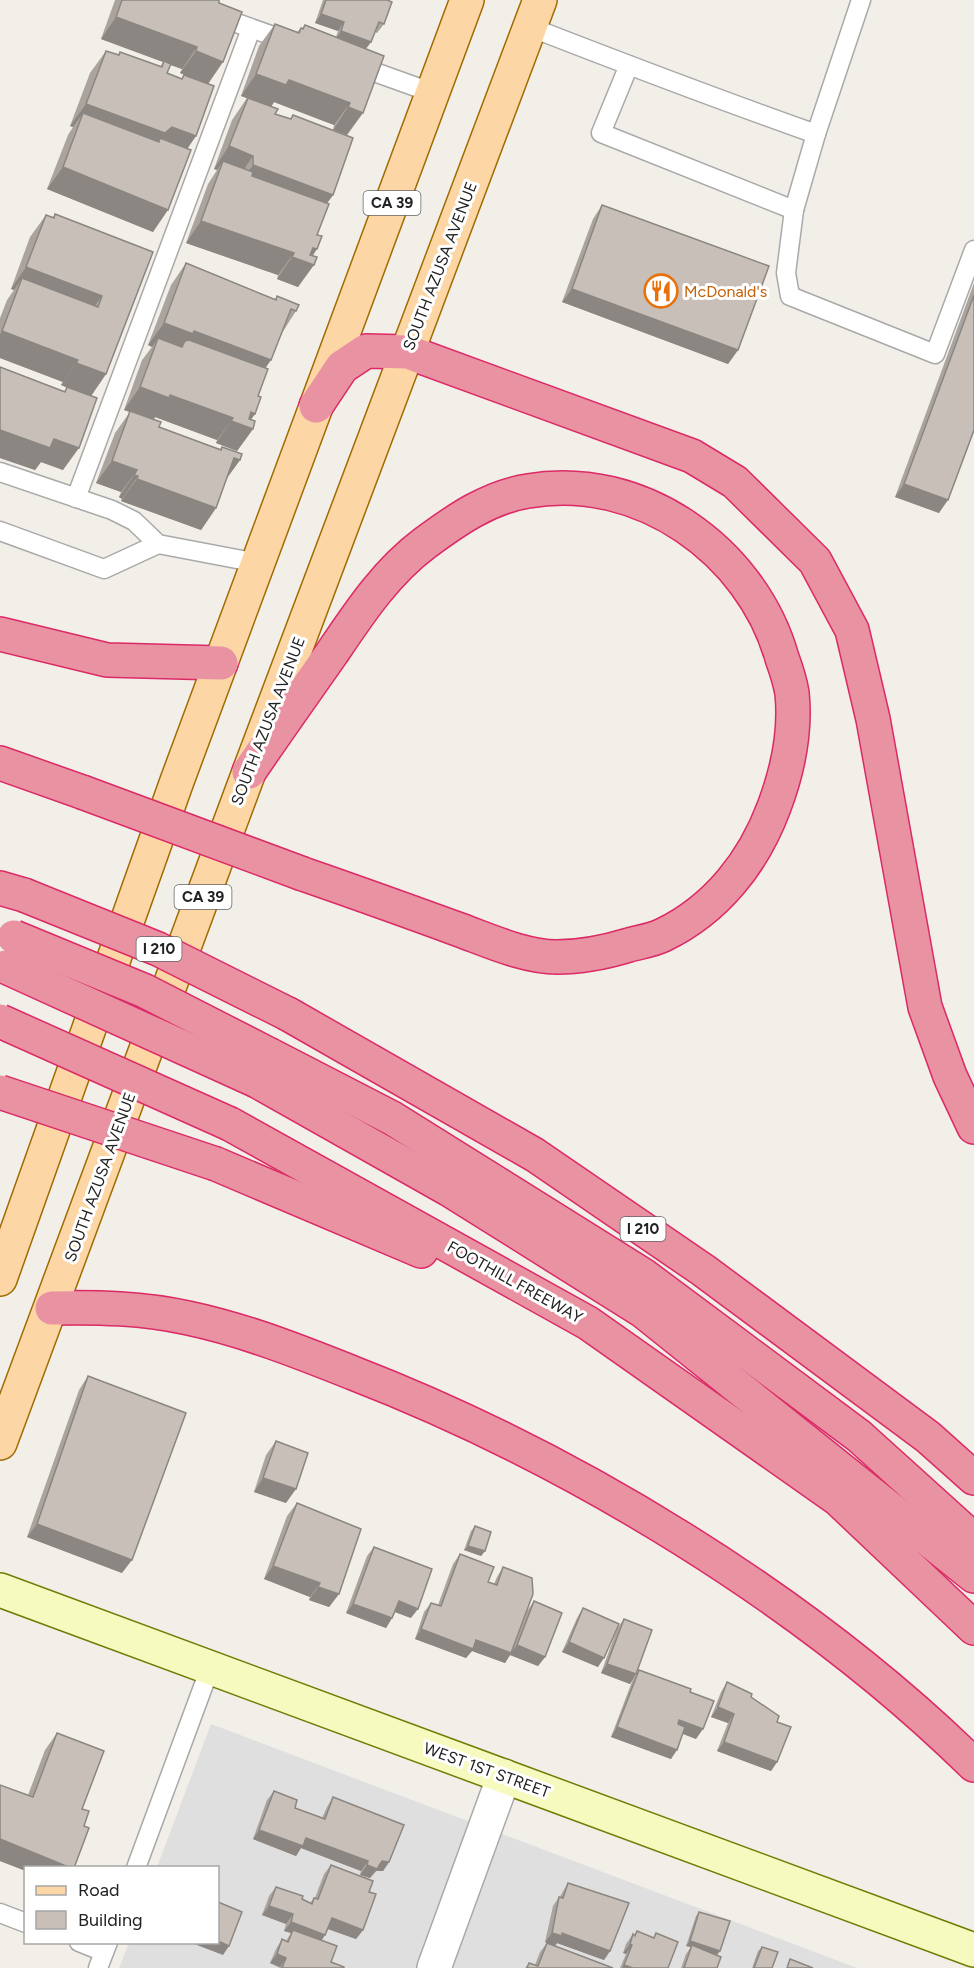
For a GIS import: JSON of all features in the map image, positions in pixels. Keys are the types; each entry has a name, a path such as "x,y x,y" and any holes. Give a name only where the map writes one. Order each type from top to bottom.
{"highway":[{"path":"316,406 342,367 366,351 408,351 692,456 735,482 814,561 852,630 873,719 925,1007 950,1077 974,1127"},
{"path":"0,763 510,948 555,957 602,953 663,935 703,910 738,876 763,837 783,784 793,738 792,691 775,630 740,573 686,524 654,508 601,490 562,487 525,491 486,503 454,522 421,545 379,586 249,772"},
{"path":"0,634 106,660 221,663"},
{"name":"I 210","path":"12,891 158,949 288,1014 535,1155 712,1276 928,1437 974,1478"},
{"path":"5,951 144,992 450,1190 644,1311 974,1576"},
{"name":"FOOTHILL FREEWAY","path":"0,1021 230,1124 588,1323 838,1498 974,1628"},
{"path":"264,1068 392,1118 643,1275 859,1436 974,1540"},
{"path":"0,1092 216,1164 588,1323"},
{"path":"52,1308 109,1306 188,1318 245,1334 381,1384 473,1424 561,1469 721,1565 897,1694 924,1716 974,1764"}],"main road":[{"name":"CA 39","path":"0,1279 221,663 468,0"},
{"name":"SOUTH AZUSA AVENUE","path":"0,1443 249,772 535,14"}],"street":[{"name":"WEST 1ST STREET","path":"0,1590 974,1950"},
{"path":"434,1968 504,1776"}],"lane":[{"path":"172,0 305,47"},
{"path":"861,0 816,134 794,210 786,273 789,296 935,354 974,250"},
{"path":"535,14 629,65 816,134"},
{"path":"76,498 251,29"},
{"path":"337,59 433,93"},
{"path":"629,65 601,133 794,210"},
{"path":"0,472 134,521 158,544 258,563"},
{"path":"0,531 104,568 158,544"},
{"path":"137,1866 210,1668"},
{"path":"0,1913 24,1922"},
{"path":"83,1944 103,1954"}],"shaded area":[{"path":"211,1724 857,1968 119,1968 129,1944 219,1944 219,1866 157,1866"}],"building":[{"path":"122,0 219,0 219,3 242,12 223,62 196,51 197,47 116,17"},
{"path":"326,0 387,0 392,2 384,24 379,22 371,42 341,31 344,22 321,14"},
{"path":"275,24 299,33 305,25 384,56 363,113 348,107 350,103 289,80 286,85 256,74"},
{"path":"106,51 119,55 120,52 162,67 164,61 171,64 167,73 182,79 184,75 214,86 196,136 172,127 165,133 86,104"},
{"path":"248,98 278,109 275,114 291,119 293,115 353,138 333,195 253,165 253,156 229,146"},
{"path":"83,113 159,142 160,138 191,150 168,210 63,167"},
{"path":"223,161 253,172 252,176 329,204 317,235 322,236 317,249 313,248 310,255 317,257 314,265 292,257 294,253 201,221"},
{"name":"McDonald's","path":"602,205 769,266 738,350 572,289"},
{"path":"55,214 153,252 106,374 76,363 78,360 2,331 22,278 98,307 102,296 26,267 46,215 54,218"},
{"path":"186,263 276,300 277,296 299,305 296,311 291,309 271,360 194,331 193,334 164,323"},
{"path":"974,295 974,430 948,500 904,484"},
{"path":"158,338 182,347 185,341 189,340 268,369 258,396 261,397 255,414 251,412 249,419 255,421 253,429 231,421 233,418 170,395 169,398 140,387"},
{"path":"0,367 65,392 67,387 97,398 79,448 54,439 50,448 0,430"},
{"path":"130,411 161,422 159,427 221,450 222,447 242,454 240,460 234,458 216,508 137,479 138,476 134,475 137,470 112,461"},
{"path":"88,1376 186,1413 132,1560 37,1524"},
{"path":"276,1441 308,1453 296,1489 263,1478"},
{"path":"297,1503 361,1529 339,1594 318,1587 320,1583 273,1566"},
{"path":"475,1526 491,1532 485,1551 468,1546"},
{"path":"374,1547 432,1569 418,1609 399,1601 392,1618 353,1604"},
{"path":"460,1554 494,1567 488,1582 497,1585 503,1567 532,1578 533,1594 511,1653 476,1640 473,1649 421,1629 431,1603 441,1606"},
{"path":"534,1601 562,1613 545,1657 517,1645"},
{"path":"583,1608 619,1624 604,1658 569,1642"},
{"path":"624,1619 652,1630 636,1674 607,1664"},
{"path":"639,1670 691,1689 690,1692 714,1701 703,1729 679,1720 678,1724 685,1727 677,1750 617,1727"},
{"path":"727,1682 752,1694 751,1697 779,1716 777,1722 791,1727 777,1762 724,1742 734,1714 718,1707"},
{"path":"57,1733 104,1751 82,1809 89,1811 84,1826 89,1828 75,1866 66,1866 0,1839 0,1785 33,1797"},
{"path":"274,1791 297,1800 295,1808 325,1819 333,1797 404,1825 389,1862 382,1861 377,1869 367,1865 368,1861 306,1838 303,1846 259,1830"},
{"path":"331,1865 373,1881 369,1892 376,1894 363,1930 332,1918 325,1935 291,1922 293,1914 269,1906 276,1887 303,1896 302,1899 312,1904 314,1898 318,1899"},
{"path":"568,1883 629,1903 610,1951 562,1933 562,1936 552,1933 559,1897 563,1898"},
{"path":"219,1902 242,1912 229,1946 219,1941"},
{"path":"699,1912 730,1921 720,1951 690,1941"},
{"path":"293,1930 337,1946 331,1962 344,1968 282,1968 286,1958 277,1954 282,1939 288,1942"},
{"path":"637,1931 654,1938 656,1933 678,1942 668,1968 633,1968 624,1965 632,1945 630,1944 633,1934 635,1936"},
{"path":"547,1943 613,1968 527,1968 529,1963 538,1966"},
{"path":"692,1945 721,1957 717,1968 684,1968"},
{"path":"762,1947 778,1952 772,1968 754,1968"},
{"path":"790,1959 813,1968 787,1968"}],"place":[{"name":"McDonald's","path":"661,291"}]}
